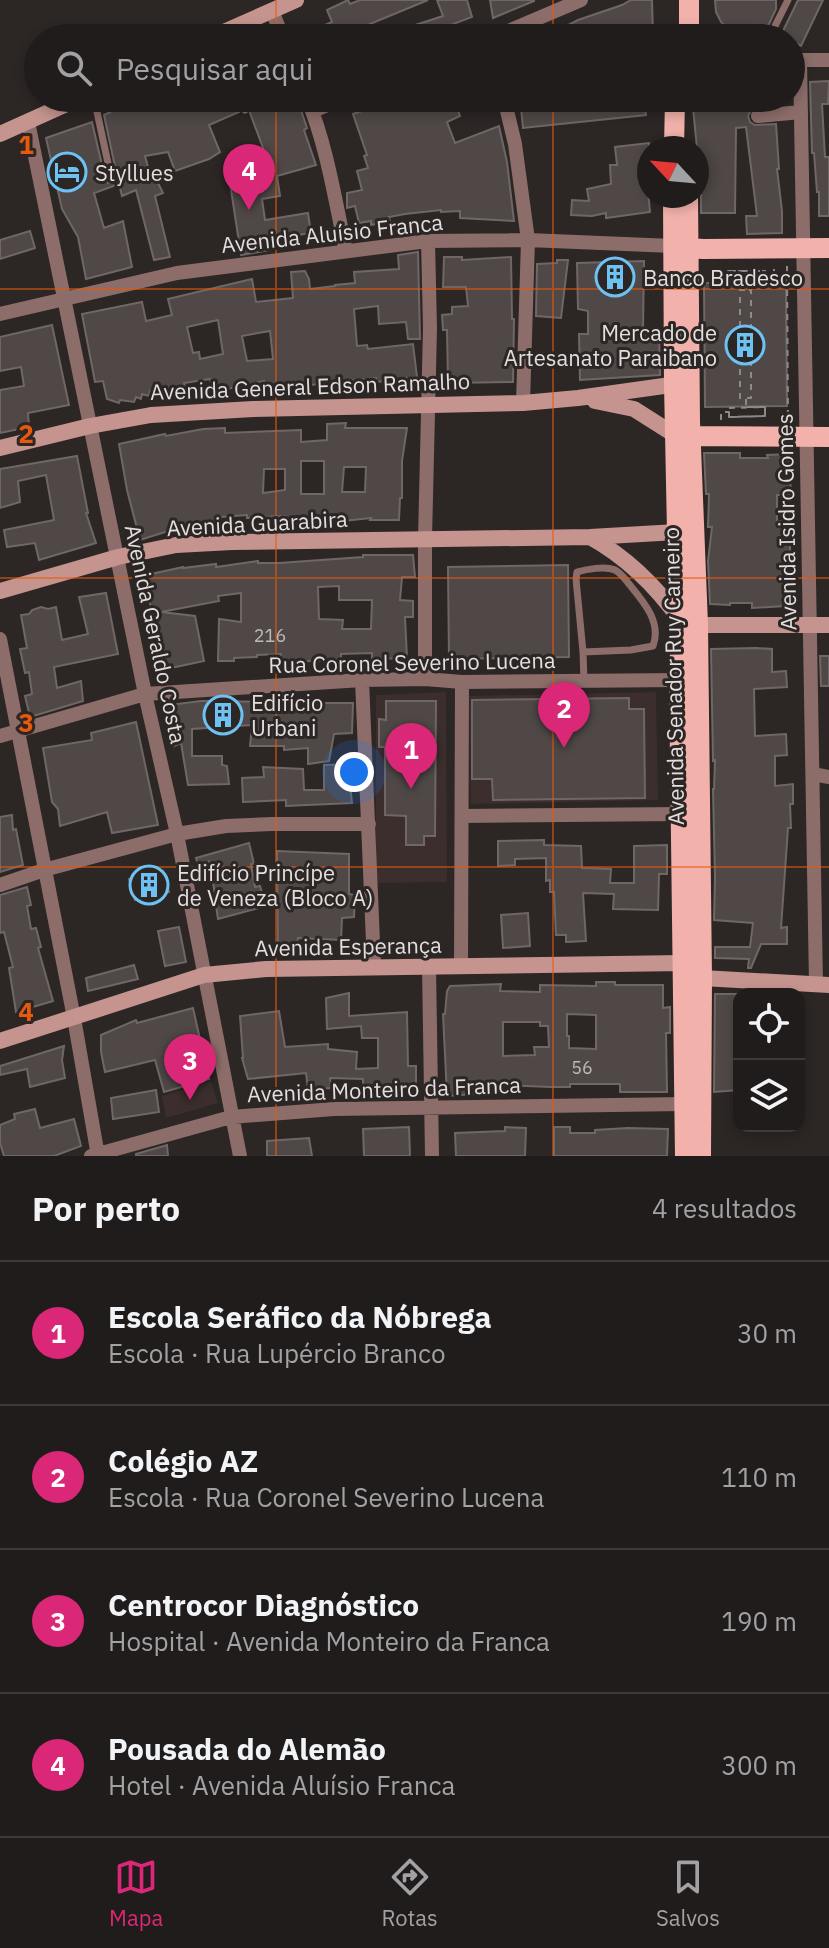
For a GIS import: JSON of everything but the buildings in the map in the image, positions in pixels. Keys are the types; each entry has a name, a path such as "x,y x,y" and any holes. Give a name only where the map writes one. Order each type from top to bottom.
{"main road":[{"path":"242,24 296,0"},
{"path":"676,0 676,24"},
{"path":"689,0 689,24"},
{"path":"0,134 50,112"},
{"path":"674,136 675,112"},
{"path":"688,112 688,136"},
{"name":"Avenida Senador Ruy Carneiro","path":"675,208 680,247 683,436 702,978 701,1156"},
{"name":"Avenida Senador Ruy Carneiro","path":"680,247 686,208"},
{"path":"680,247 829,248"},
{"name":"Avenida General Edson Ramalho","path":"0,448 151,415 523,403 682,383"},
{"name":"Avenida General Edson Ramalho","path":"578,398 634,409 683,436"},
{"path":"683,436 829,437"},
{"name":"Avenida Senador Ruy Carneiro","path":"683,436 677,532 689,623 679,680 685,1156"},
{"name":"Avenida Guarabira","path":"0,591 118,557 176,545 590,537 677,532"},
{"path":"590,537 611,548 632,565 689,623 829,625"},
{"path":"683,963 702,978 823,985"},
{"name":"Avenida Esperança","path":"0,1041 204,975 266,969 374,966 683,963"}],"street":[{"path":"525,24 581,0"},
{"path":"272,11 277,24"},
{"path":"805,60 829,60"},
{"path":"312,112 346,251"},
{"path":"507,112 515,144 528,240 523,403"},
{"path":"758,116 801,112"},
{"name":"Avenida Isidro Gomes","path":"801,112 795,249 797,437 810,625 823,985"},
{"name":"Avenida Geraldo Costa","path":"28,122 145,694 177,834 240,1156"},
{"name":"Avenida Aluísio Franca","path":"0,314 177,273 428,241 528,240 680,247"},
{"path":"425,679 430,328 428,241"},
{"path":"0,639 74,1018 96,1155"},
{"path":"362,680 374,966"},
{"name":"Rua Coronel Severino Lucena","path":"0,736 145,694 362,680 679,680"},
{"path":"461,966 462,682"},
{"path":"813,774 829,777"},
{"path":"462,816 681,814"},
{"path":"0,885 177,834 226,826 369,824"},
{"path":"429,966 432,1156"},
{"name":"Avenida Monteiro da Franca","path":"96,1155 231,1117 431,1106 684,1104"}],"lane":[{"path":"776,24 788,0"},
{"path":"97,112 111,177"},
{"path":"583,652 631,650 653,646 656,642 654,622 648,607 614,570 577,572 584,681"}],"path":[{"path":"795,249 797,437"},
{"path":"745,280 728,280 728,271 765,271 765,280 745,280 728,280 728,271 765,271 765,275"},
{"path":"745,280 745,290"},
{"path":"740,290 745,290 751,290 751,398 740,398 740,290"},
{"path":"746,398 746,408"},
{"path":"721,422 721,412 729,412 729,417 765,416 765,407 729,408 729,417 765,416 765,407 746,408"}],"shaded area":[{"path":"446,692 447,882 376,883 376,695"},
{"path":"656,692 658,800 471,804 469,696"},
{"path":"211,1081 218,1103 166,1118 162,1096"}],"place":[{"name":"Styllues","path":"67,172"},
{"name":"Pousada do Alemão","path":"249,210"},
{"name":"Banco Bradesco","path":"615,277"},
{"name":"Mercado de Artesanato Paraibano","path":"745,345"},
{"name":"Edifício Urbani","path":"223,715"},
{"name":"Colégio AZ","path":"564,748"},
{"name":"Escola Seráfico da Nóbrega","path":"411,789"},
{"name":"Edifício Princípe de Veneza (Bloco A)","path":"149,885"},
{"name":"Centrocor Diagnóstico","path":"190,1100"}]}
